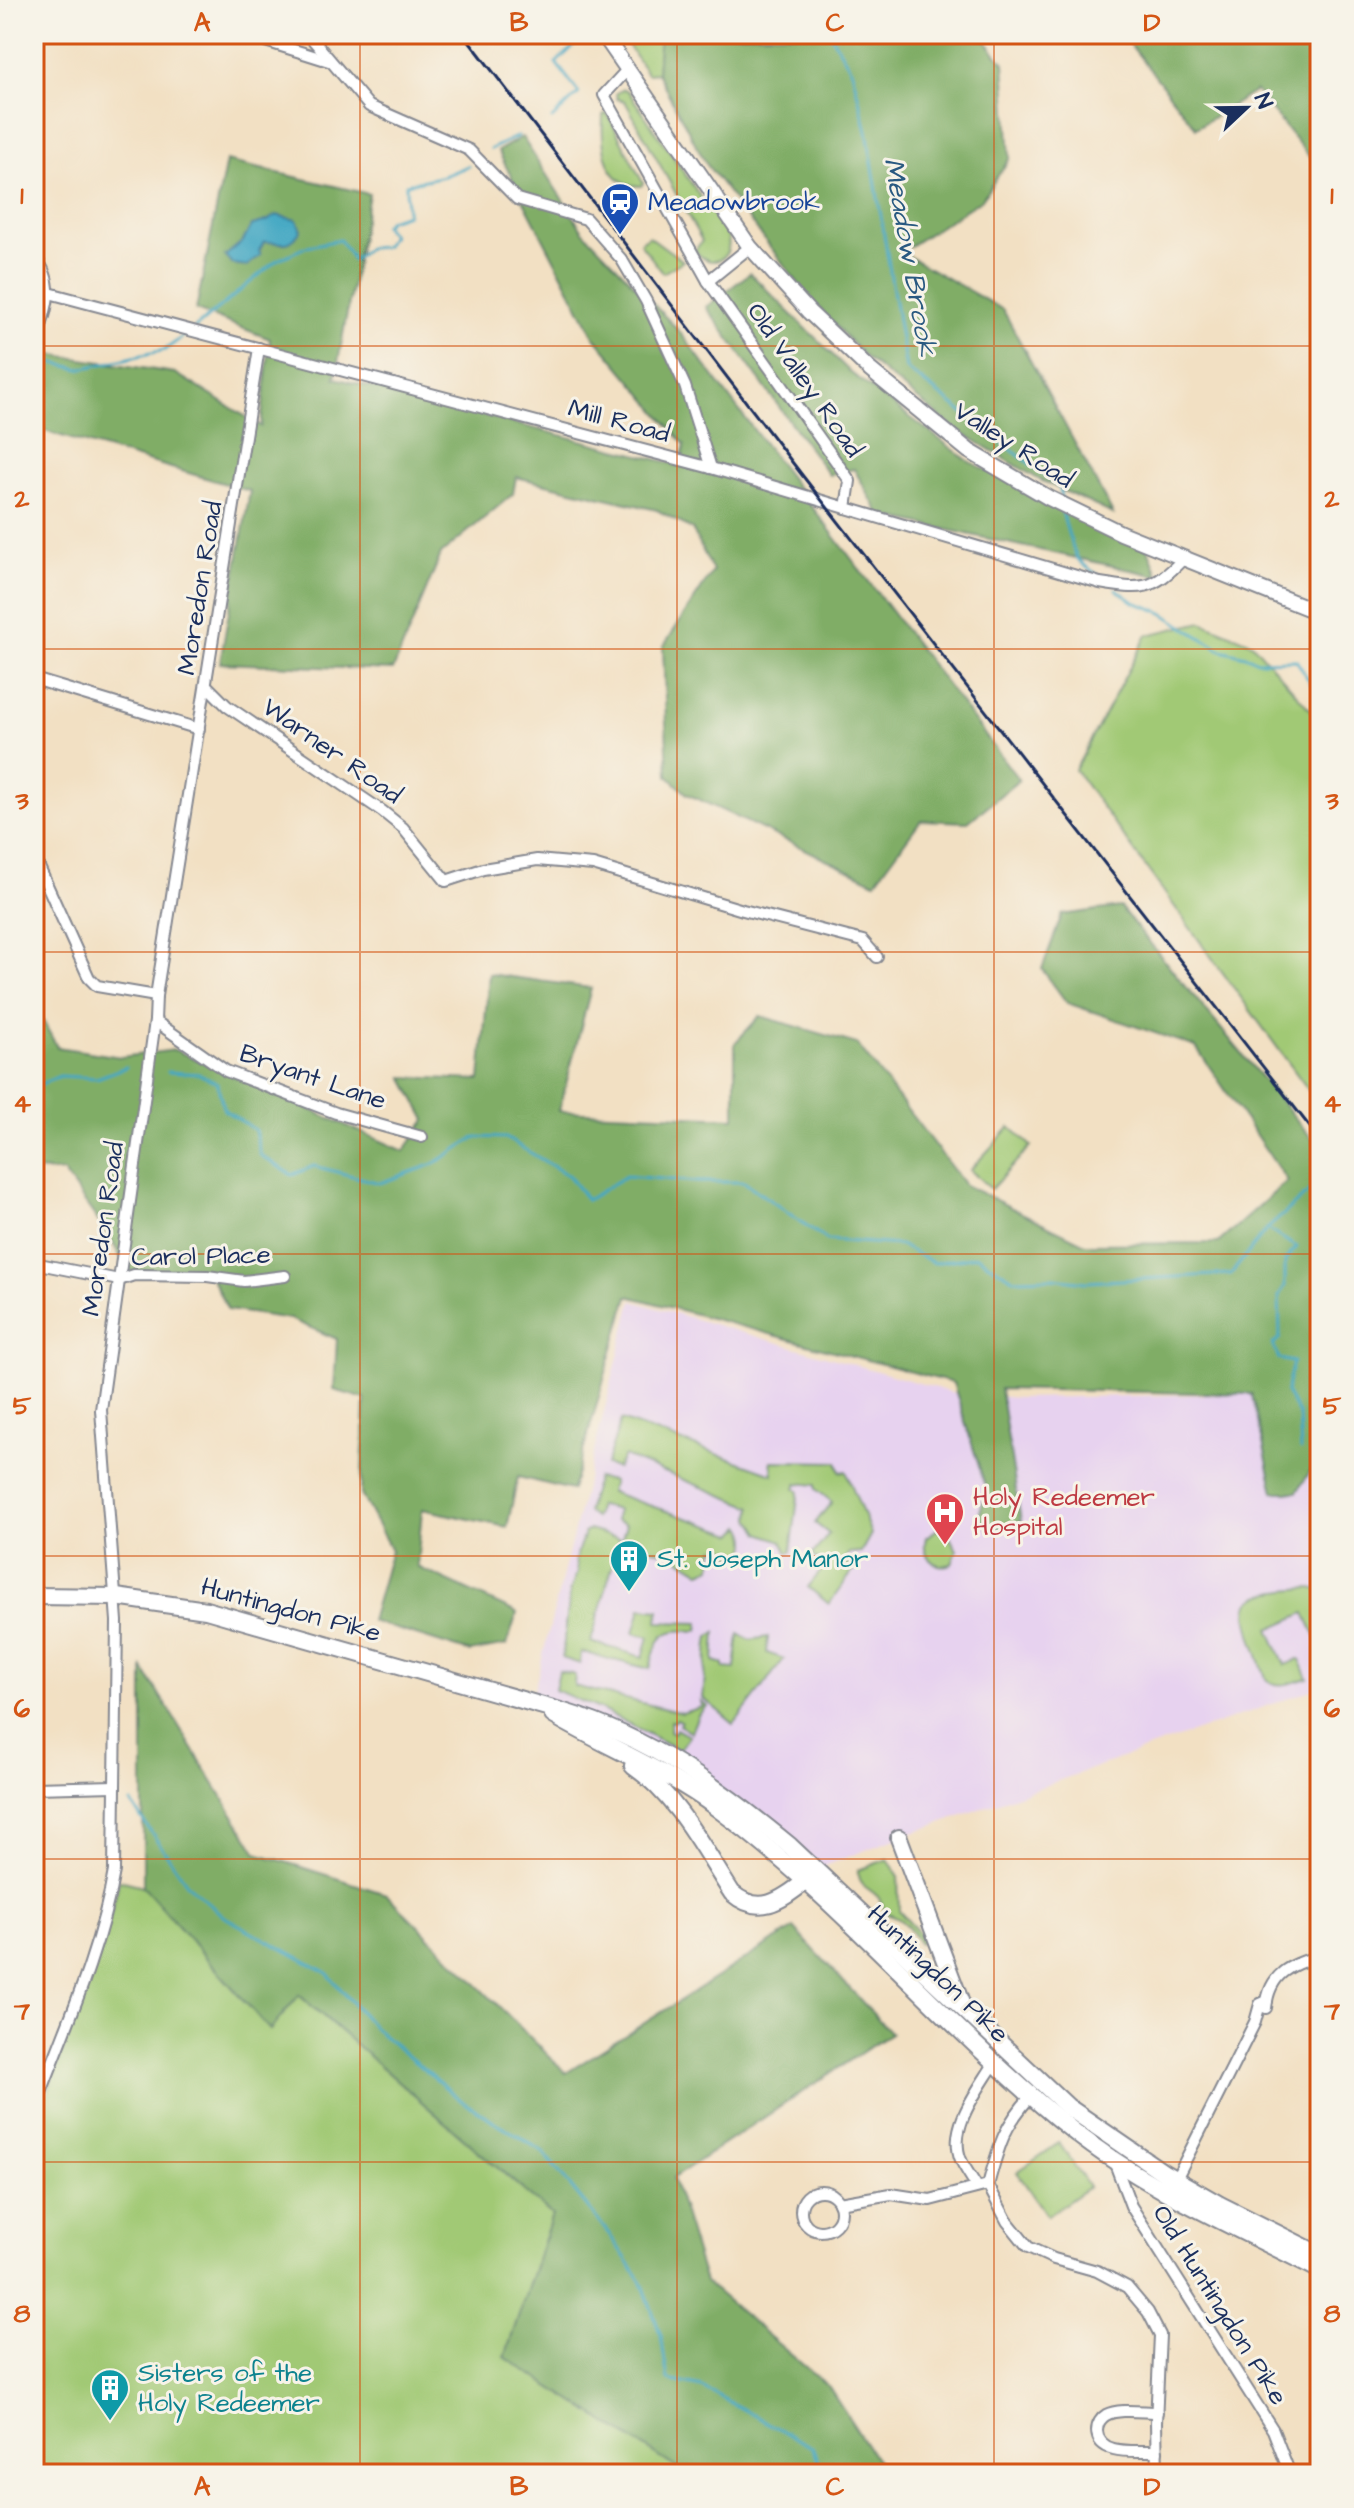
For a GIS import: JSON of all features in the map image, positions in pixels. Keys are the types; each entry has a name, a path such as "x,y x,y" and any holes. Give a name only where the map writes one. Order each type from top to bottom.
{"main road":[{"name":"Valley Road","path":"603,34 750,247 809,312 870,370 969,451 1076,512 1183,559 1320,613"},
{"name":"Huntingdon Pike","path":"34,1596 116,1597 206,1610 531,1702 600,1723 642,1741 684,1765 790,1846 1068,2107 1220,2205 1320,2255"},
{"name":"Huntingdon Pike","path":"531,1702 714,1805 757,1838 1031,2096 1073,2131 1166,2191 1320,2270"},
{"path":"596,1741 644,1773 656,1786 681,1815 732,1893 742,1902 765,1905 782,1899 806,1881"},
{"path":"899,1838 964,2011"}],"street":[{"path":"243,34 329,61"},
{"path":"308,34 369,106 469,150 517,199 586,219 622,260 646,301 685,386 711,468"},
{"name":"Old Valley Road","path":"626,71 604,95 708,281 847,476 851,487 846,508"},
{"path":"708,281 750,247"},
{"path":"34,256 46,272 50,293 34,348"},
{"name":"Mill Road","path":"34,289 711,468 1100,583 1133,589 1165,577 1183,559"},
{"name":"Moredon Road","path":"34,2111 107,1910 116,1844 116,1597 101,1410 156,996 259,348"},
{"path":"34,679 199,729"},
{"name":"Warner Road","path":"207,686 227,706 403,828 446,881 483,869 537,860 593,865 743,910 863,941 877,957"},
{"path":"34,856 89,978 97,986 156,996"},
{"name":"Bryant Lane","path":"155,1021 226,1071 336,1113 422,1137"},
{"name":"Carol Place","path":"34,1263 119,1280 134,1275 207,1276 244,1281 285,1276"},
{"path":"34,1788 115,1786"},
{"path":"1176,2179 1256,2020 1261,2017 1277,1978 1290,1964 1320,1956"},
{"path":"995,2062 965,2113 958,2138 960,2158 1028,2247 1054,2259 1097,2271 1127,2287 1148,2312 1160,2335 1157,2474"},
{"path":"982,2186 999,2142 1013,2117 1031,2096"},
{"name":"Old Huntingdon Pike","path":"1113,2159 1131,2206 1273,2430 1290,2474"},
{"path":"839,2203 891,2194 930,2200 982,2186"},
{"path":"1157,2412 1124,2412 1104,2416 1099,2421 1097,2432 1107,2448 1157,2451"}],"shaded area":[{"name":"Holy Redeemer Hospital","path":"632,1301 954,1393 1018,1398 1256,1394 1320,1406 1320,1687 876,1846 817,1872 684,1765 531,1702"}],"green space":[{"path":"621,34 660,34 657,73 647,74"},
{"path":"660,34 980,34 1004,63 1010,158 982,199 901,252 1003,310 1113,514 1040,480 954,428 865,357 812,301 707,165 657,73"},
{"path":"1122,34 1320,34 1320,170 1256,91 1196,128"},
{"path":"624,89 728,237 727,252 719,260 707,260 695,250 702,241 625,101 617,99 616,93"},
{"path":"607,113 643,183 641,186 619,179 607,161 603,115"},
{"path":"522,137 583,231 679,331 1019,780 968,822 921,820 875,882 687,794 668,776 663,647 713,571 692,529 657,510 516,477 513,494 441,554 393,670 220,663 250,491 34,428 34,352 175,373 261,426 270,339 196,310 226,161 369,194 335,378 679,465 685,445 594,336 498,151"},
{"path":"649,236 683,261 663,273 640,243"},
{"path":"750,273 851,373 970,462 1148,549 1159,576 880,515 854,469 829,475 706,307"},
{"path":"1202,622 1252,643 1320,721 1320,1106 1075,770 1147,635"},
{"path":"1120,907 1320,1148 1320,1456 1297,1492 1274,1492 1252,1394 1000,1389 1021,1521 990,1531 979,1516 986,1489 953,1383 628,1296 572,1490 518,1477 507,1527 422,1509 417,1567 517,1613 507,1645 470,1652 371,1621 391,1550 361,1494 365,1399 334,1390 337,1339 290,1319 228,1310 209,1273 128,1271 109,1236 63,1172 34,1170 34,1004 57,1047 121,1057 175,1050 404,1151 426,1120 403,1077 480,1080 489,974 591,988 559,1111 735,1118 735,1043 760,1016 857,1044 965,1185 1085,1244 1218,1243 1287,1181 1196,1047 1067,1003 1042,969 1062,915"},
{"path":"1010,1127 1031,1146 991,1189 970,1170"},
{"path":"621,1420 773,1474 771,1461 837,1462 840,1472 846,1471 871,1534 861,1552 849,1553 844,1560 847,1564 859,1563 829,1604 808,1587 825,1566 812,1555 829,1534 815,1523 832,1502 816,1489 816,1485 797,1483 795,1488 799,1490 791,1552 787,1552 782,1541 760,1533 751,1519 752,1507 624,1456 617,1468 606,1465"},
{"path":"597,1478 613,1481 610,1492 734,1534 742,1526 747,1541 743,1556 726,1555 727,1548 714,1549 712,1567 701,1572 673,1555 621,1540 626,1525 616,1520 617,1510 599,1505 595,1518 587,1512"},
{"path":"938,1529 948,1534 957,1550 952,1564 934,1563 925,1550 926,1537"},
{"path":"589,1530 620,1539 591,1642 643,1657 649,1637 634,1633 641,1608 659,1610 658,1622 699,1623 698,1630 674,1631 662,1638 650,1669 581,1652 580,1664 562,1658 570,1592 577,1572 575,1561 584,1533"},
{"path":"1311,1588 1320,1590 1320,1646 1305,1613 1269,1629 1285,1665 1300,1659 1308,1678 1276,1684 1266,1679 1250,1629 1249,1604 1268,1593"},
{"path":"716,1632 714,1661 724,1664 724,1668 735,1669 739,1634 750,1640 768,1637 767,1653 784,1659 734,1724 703,1698 709,1637"},
{"path":"143,1668 257,1853 386,1894 566,2073 794,1928 891,2033 673,2178 705,2282 829,2387 885,2474 686,2474 505,2357 552,2215 299,1995 270,2030 143,1886"},
{"path":"559,1671 575,1675 574,1686 682,1713 702,1707 701,1701 707,1706 698,1715 691,1732 679,1725 681,1721 671,1721 670,1731 674,1733 676,1729 689,1736 679,1750 602,1710 555,1690"},
{"path":"888,1859 898,1875 899,1911 922,1936 923,1940 919,1943 901,1921 886,1914 879,1898 859,1879 858,1870"},
{"path":"119,1880 143,1886 270,2030 299,1995 552,2215 505,2357 686,2474 34,2474 34,2129 105,1937"},
{"path":"1059,2143 1089,2187 1047,2216 1017,2172"}],"water":[{"path":"276,215 297,220 301,230 293,240 285,243 264,242 259,251 261,255 247,266 232,264 225,256 243,241 252,225"}],"waterway":[{"name":"Meadow Brook","path":"830,34 852,71 867,131 906,369 1059,486 1061,499"},
{"path":"552,119 579,93 556,63 583,37"},
{"path":"491,149 518,136"},
{"path":"195,328 277,260 308,246 340,240 353,260 368,248 384,247 392,235 384,226 389,220 407,214 406,184 444,176 468,166"},
{"path":"46,361 80,369 165,350 189,332"},
{"name":"Meadow Brook","path":"1062,511 1078,559 1104,579"},
{"name":"Meadow Brook","path":"1116,589 1134,602 1159,611 1221,650 1257,661 1296,660 1320,698"},
{"path":"34,1087 60,1076 97,1078 126,1067"},
{"path":"168,1072 199,1074 217,1083 224,1110 255,1130 260,1155 292,1175 314,1166 380,1183 434,1164 476,1137 506,1138 569,1176 587,1200 626,1176 744,1182 827,1240 900,1245 934,1263 977,1256 1013,1279 1053,1278 1086,1282 1231,1274 1267,1229 1320,1182"},
{"path":"1267,1229 1297,1247 1285,1260 1285,1286 1279,1295 1280,1338 1273,1344 1279,1359 1293,1362 1286,1392 1299,1415 1301,1450"},
{"path":"131,1803 188,1885 223,1916 327,1973 374,2028 462,2101 542,2151 609,2234 642,2282 661,2336 668,2380 702,2387 812,2447 825,2474"},
{"path":"390,2470 396,2474"}],"railway":[{"path":"464,34 802,475 1320,1140"}],"place":[{"name":"Meadowbrook","path":"620,236"},
{"name":"Holy Redeemer Hospital","path":"945,1546"},
{"name":"St. Joseph Manor","path":"629,1593"},
{"name":"Sisters of the Holy Redeemer","path":"110,2422"}]}
